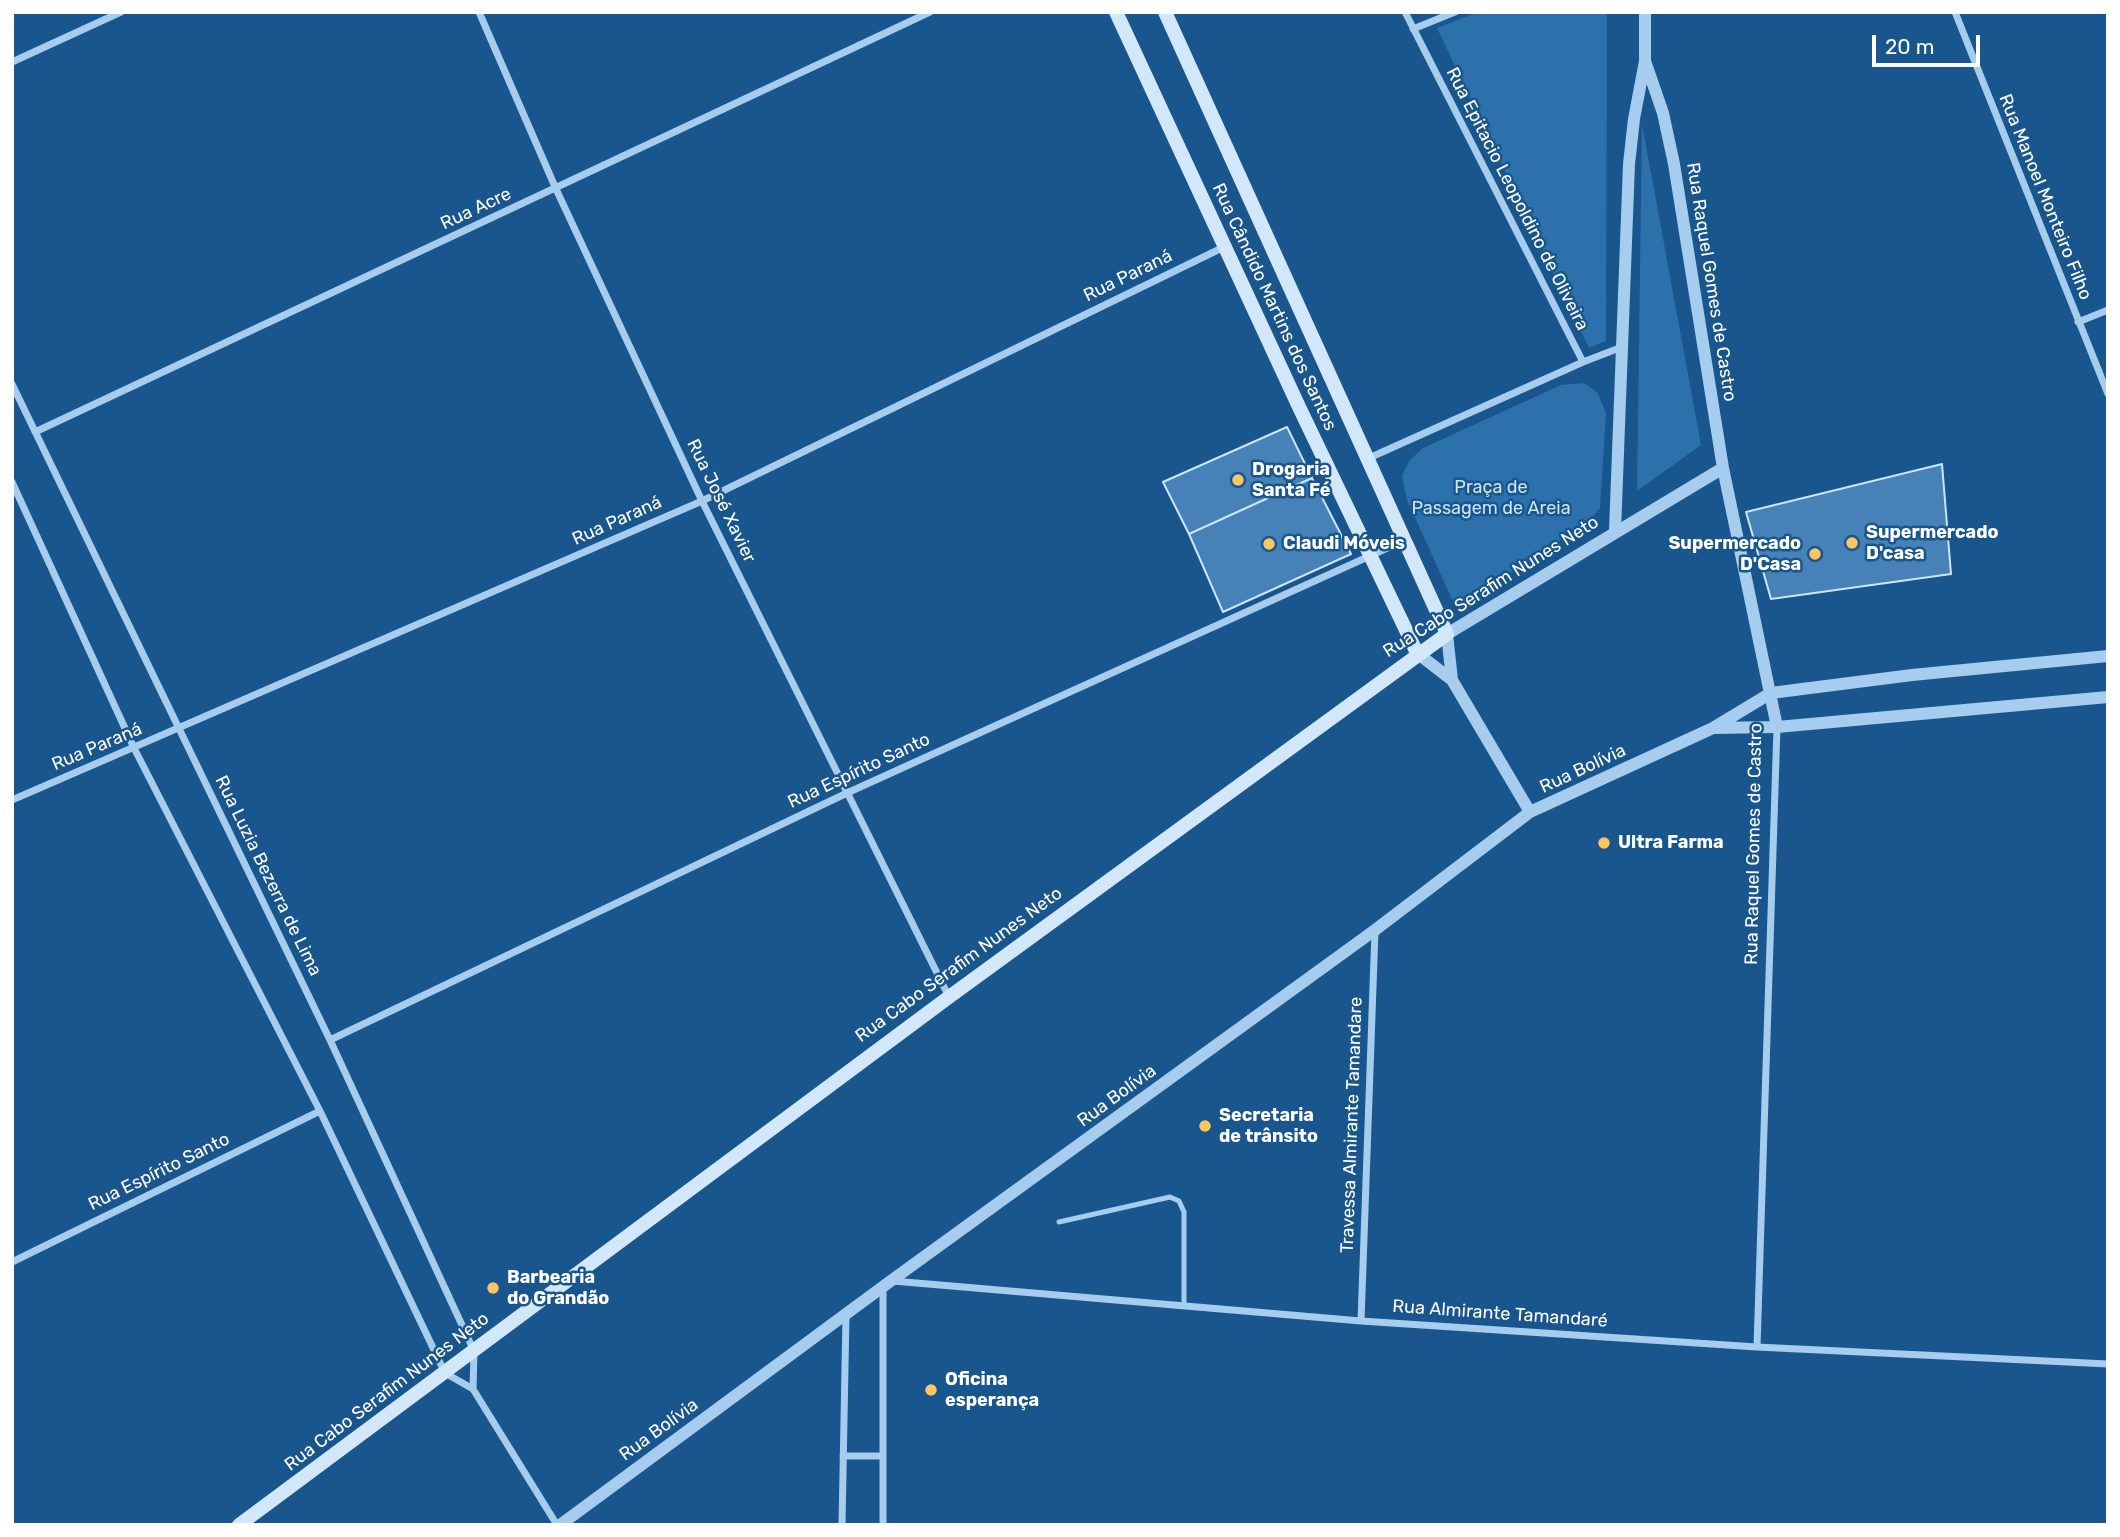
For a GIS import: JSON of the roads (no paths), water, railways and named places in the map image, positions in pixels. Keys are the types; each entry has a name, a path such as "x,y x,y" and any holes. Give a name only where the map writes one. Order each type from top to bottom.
{"main road":[{"name":"Rua Cândido Martins dos Santos","path":"1116,12 1224,247 1417,653"},
{"name":"Rua Cândido Martins dos Santos","path":"1164,12 1447,634"},
{"name":"Rua Cabo Serafim Nunes Neto","path":"239,1525 948,997 1417,653 1447,634"}],"street":[{"path":"12,62 121,12"},
{"name":"Rua José Xavier","path":"479,12 556,188 702,502 948,997"},
{"name":"Rua Acre","path":"35,432 930,12"},
{"name":"Rua Epitacio Leopoldino de Oliveira","path":"1405,12 1583,362"},
{"path":"1413,29 1455,12"},
{"name":"Rua Manoel Monteiro Filho","path":"1955,12 2108,394"},
{"name":"Rua Raquel Gomes de Castro","path":"1615,531 1629,164 1645,61 1647,13"},
{"name":"Rua Raquel Gomes de Castro","path":"1645,61 1662,113 1674,164 1723,468 1777,727 1757,1347"},
{"name":"Rua Paraná","path":"12,800 702,502 1224,247"},
{"path":"2078,322 2108,310"},
{"path":"1368,458 1622,347"},
{"name":"Rua Luzia Bezerra de Lima","path":"12,384 330,1040 474,1351 473,1389"},
{"name":"Rua Cabo Serafim Nunes Neto","path":"1447,634 1723,468"},
{"path":"12,482 134,748 320,1111 445,1373 473,1389 559,1525"},
{"name":"Rua Espírito Santo","path":"330,1040 847,793 1405,539"},
{"name":"Rua Cândido Martins dos Santos","path":"1447,634 1452,680"},
{"name":"Rua Cândido Martins dos Santos","path":"1417,653 1452,680 1530,812"},
{"name":"Rua Bolívia","path":"559,1525 1375,930 1530,812 1713,728 1771,693 1912,675 2108,656"},
{"name":"Rua Bolívia","path":"1713,728 1777,727 2108,697"},
{"name":"Travessa Almirante Tamandare","path":"1361,1321 1375,930"},
{"name":"Rua Espírito Santo","path":"12,1262 320,1111"},
{"path":"883,1525 887,1284"},
{"name":"Rua Almirante Tamandaré","path":"887,1284 1184,1305 1361,1321 1757,1347 2108,1364"},
{"path":"842,1525 846,1315"},
{"path":"843,1456 883,1456"}],"lane":[{"path":"1059,1222 1170,1197 1179,1201 1184,1212 1184,1305"}],"place":[{"name":"Drogaria Santa Fé","path":"1238,480"},
{"name":"Supermercado D'casa","path":"1852,543"},
{"name":"Claudi Móveis","path":"1269,544"},
{"name":"Supermercado D'Casa","path":"1815,554"},
{"name":"Ultra Farma","path":"1604,843"},
{"name":"Secretaria de trânsito","path":"1205,1126"},
{"name":"Barbearia do Grandão","path":"493,1288"},
{"name":"Oficina esperança","path":"931,1390"}],"park label":[{"name":"Praça de Passagem de Areia","path":"1491,498"}]}
